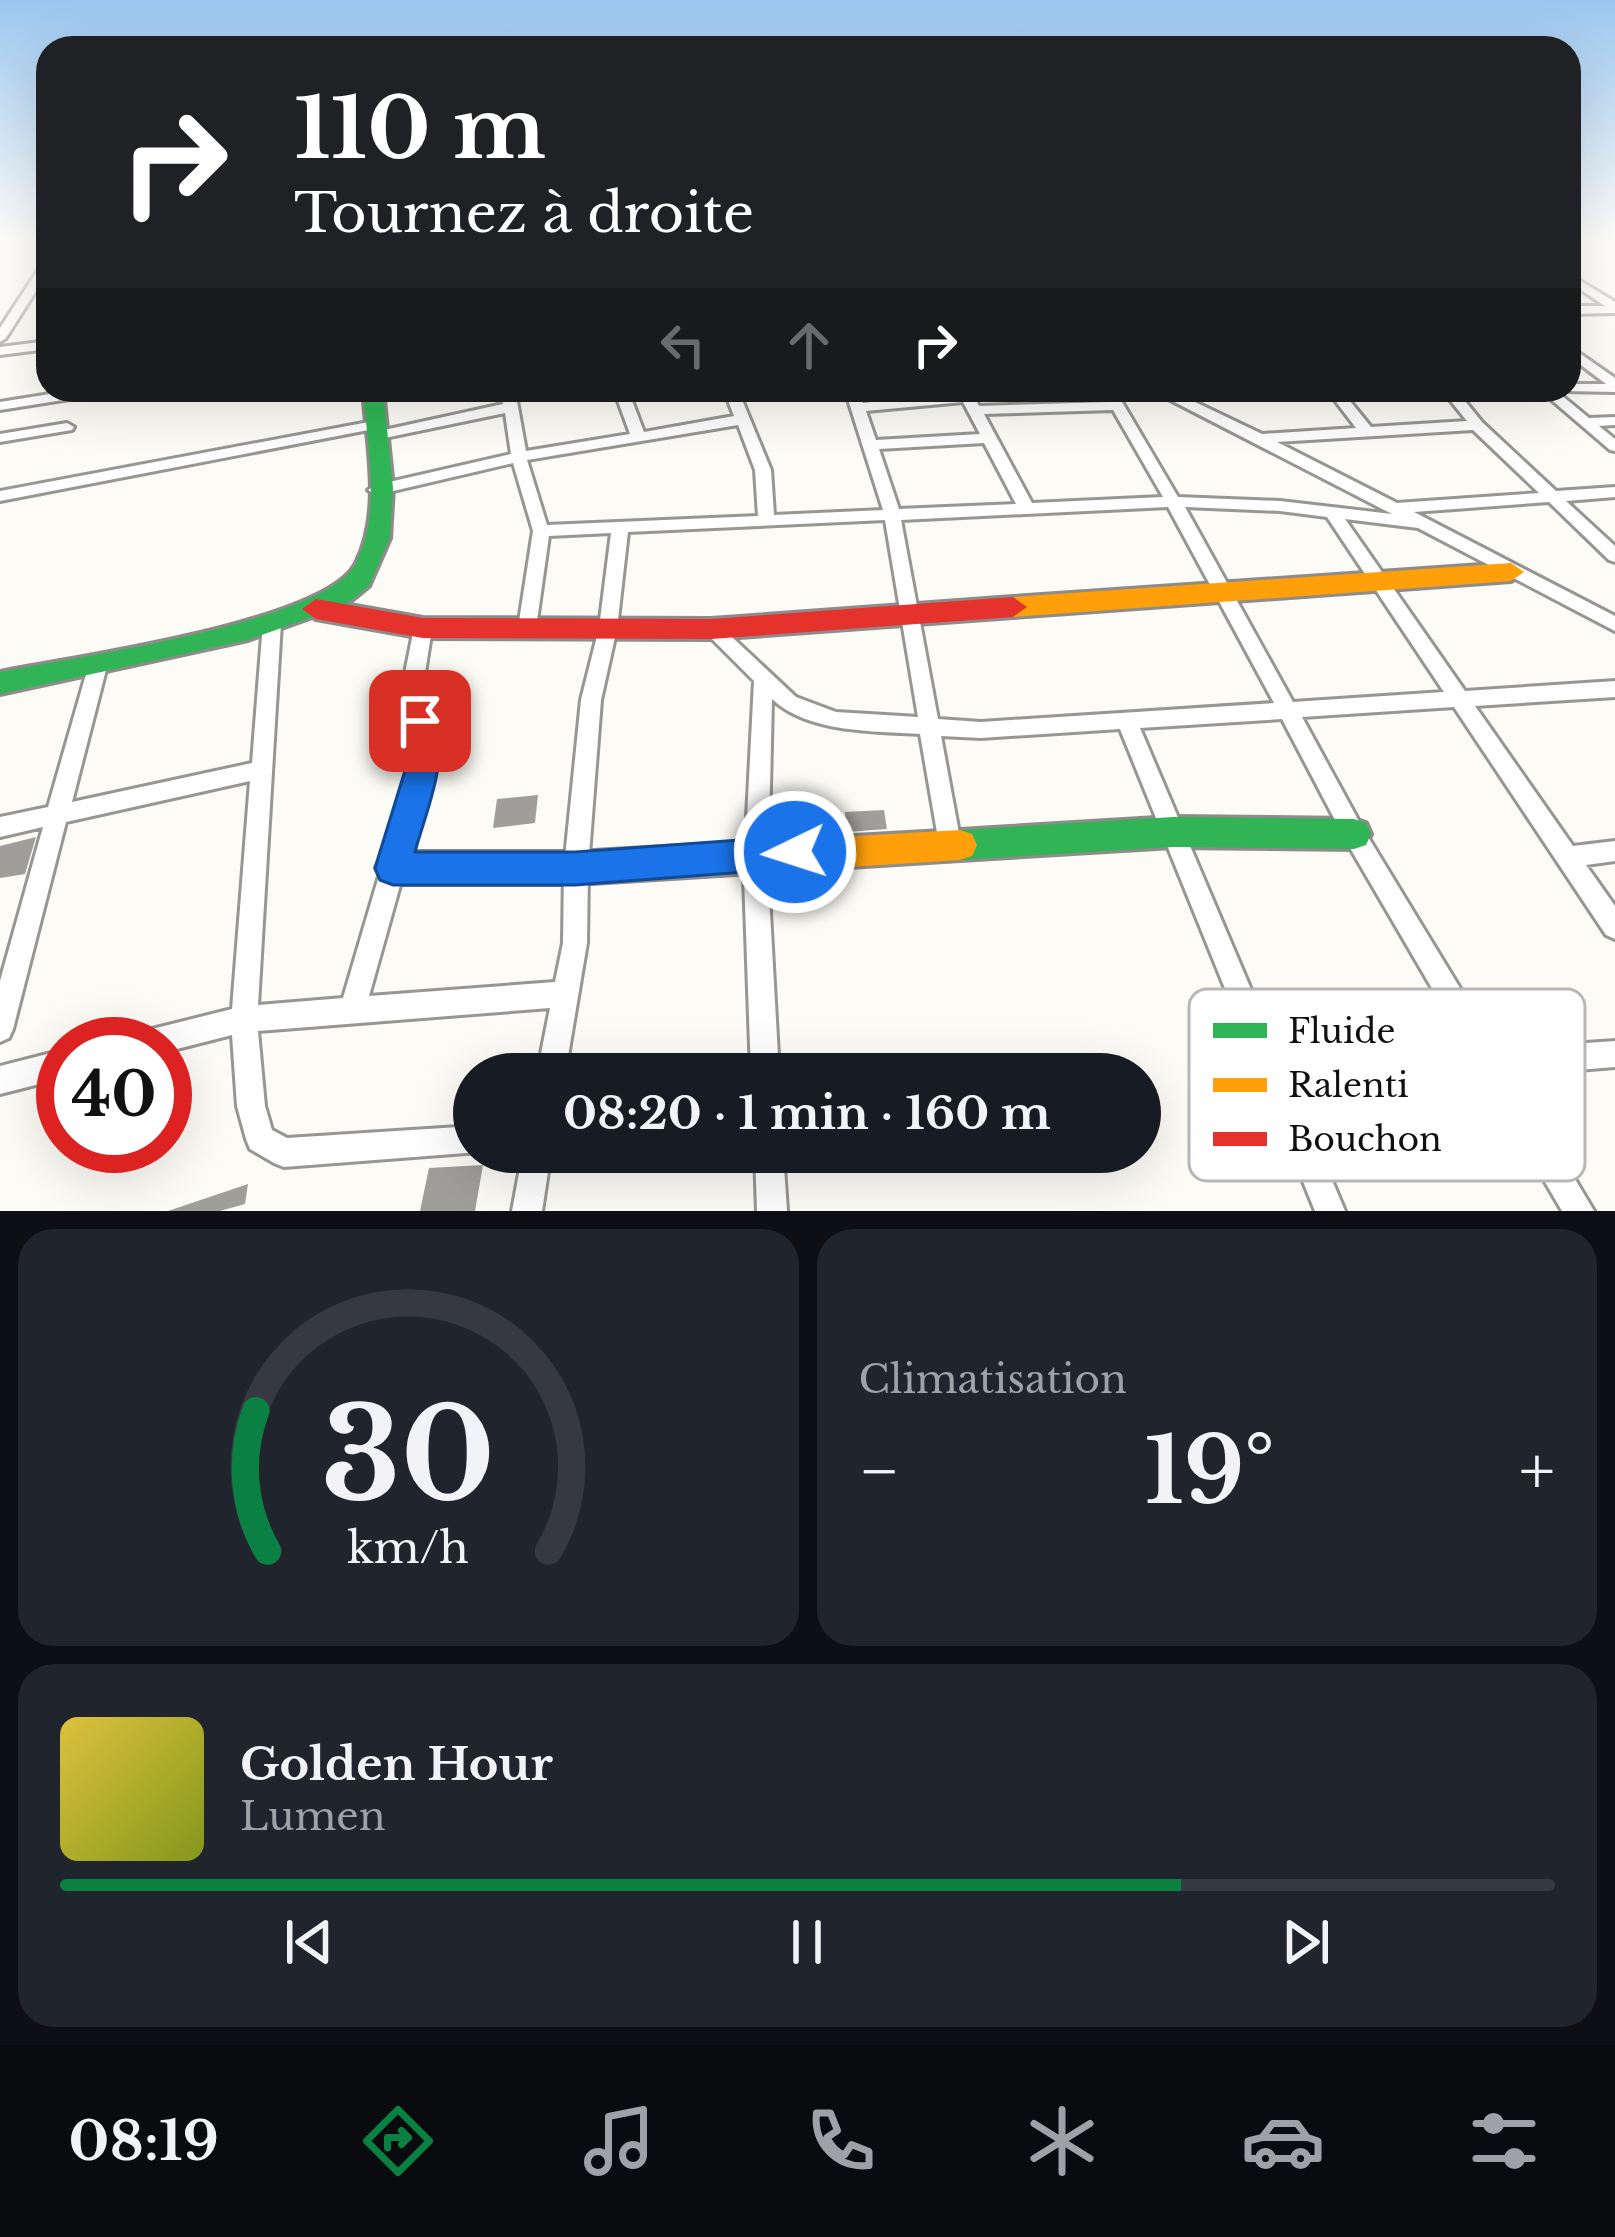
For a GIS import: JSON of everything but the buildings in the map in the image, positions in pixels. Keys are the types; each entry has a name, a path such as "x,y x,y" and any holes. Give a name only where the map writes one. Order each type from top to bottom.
{"street":[{"path":"0,338 27,296"},
{"path":"1581,309 1615,308"},
{"path":"0,351 36,346"},
{"path":"1581,359 1615,386"},
{"path":"1581,387 1615,386"},
{"path":"0,406 36,400"},
{"path":"0,683 272,623 316,609 354,588 373,561 374,402"},
{"path":"0,496 375,431 496,402"},
{"path":"510,402 519,458 542,531 526,628"},
{"path":"626,402 638,435"},
{"path":"737,402 764,470 766,520"},
{"path":"856,402 892,514 950,844"},
{"path":"970,402 1026,508"},
{"path":"1115,402 1354,834 1447,989"},
{"path":"1183,402 1615,624"},
{"path":"1343,402 1367,432"},
{"path":"1459,402 1615,556"},
{"path":"1561,402 1615,447"},
{"path":"376,490 638,435 745,419"},
{"path":"1585,422 1615,421"},
{"path":"1260,439 1477,425"},
{"path":"0,438 68,427"},
{"path":"872,445 989,438"},
{"path":"1392,509 1615,492"},
{"path":"542,531 1174,502 1418,523"},
{"path":"1332,512 1615,927"},
{"path":"555,1053 575,943 575,868 591,700 608,628 620,527"},
{"path":"316,609 423,628 711,628 1511,572"},
{"path":"272,623 244,1019 251,1106 260,1139 284,1153 453,1141"},
{"path":"353,1007 423,764 415,673 423,628"},
{"path":"711,628 789,703 835,719 932,727 981,730 1615,689"},
{"path":"0,1029 98,662"},
{"path":"763,682 757,854 764,1053"},
{"path":"1126,721 1237,989"},
{"path":"0,827 260,770"},
{"path":"393,868 575,868 1172,832 1354,834"},
{"path":"1567,857 1615,851"},
{"path":"192,1032 244,1019 353,1007 566,994"},
{"path":"1585,1056 1615,1054"},
{"path":"0,1080 36,1071"},
{"path":"527,1211 533,1173"},
{"path":"770,1173 772,1211"},
{"path":"1317,1181 1330,1211"},
{"path":"1555,1181 1571,1210"}],"traffic: fast":[{"path":"0,683 248,630 337,598 360,580 378,538 382,488 374,402"},
{"path":"960,845 1173,832 1354,834"}],"traffic: slow":[{"path":"1013,607 1511,572"},
{"path":"393,868 576,868 960,845"}],"traffic: jam":[{"path":"316,609 423,628 711,629 1013,607"}],"route":[{"path":"420,721 423,764 393,868 575,868 795,852"}]}
